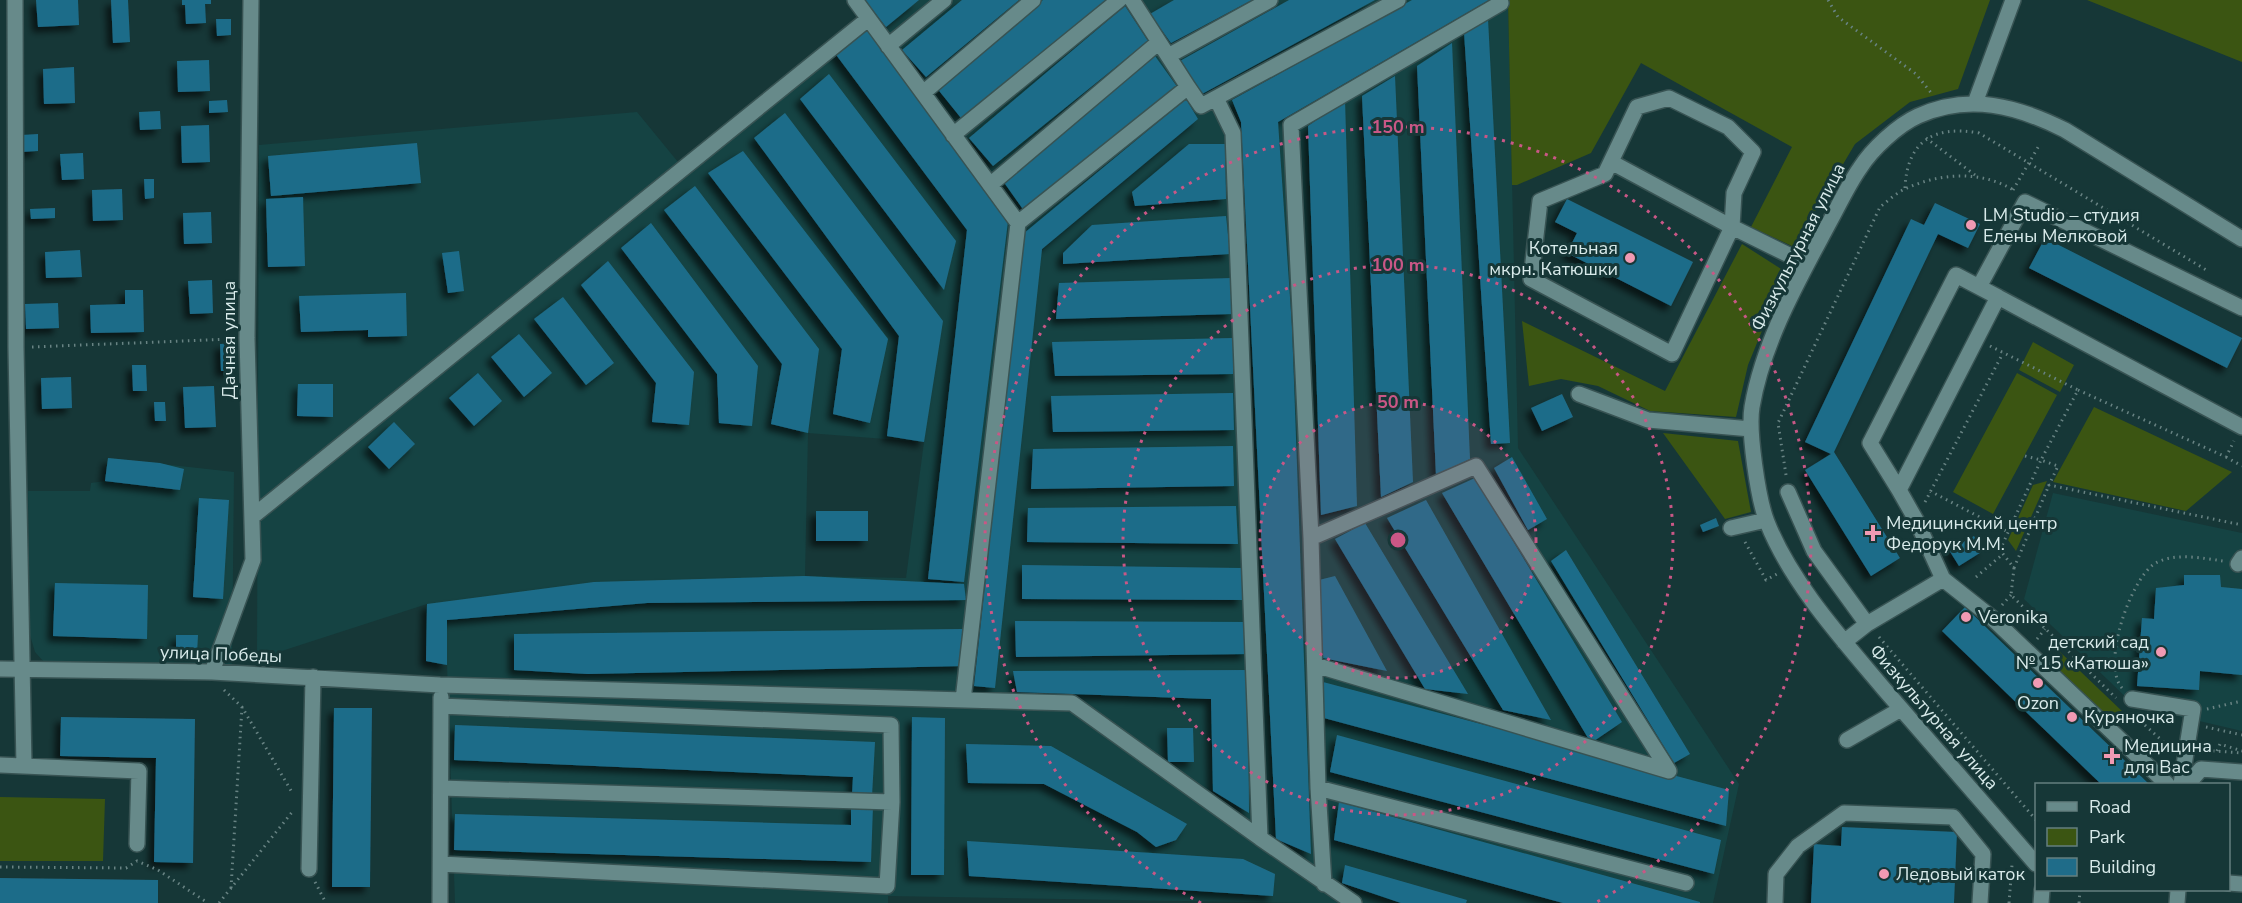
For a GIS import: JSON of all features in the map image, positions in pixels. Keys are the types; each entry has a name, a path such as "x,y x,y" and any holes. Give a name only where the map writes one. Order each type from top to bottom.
{"street":[{"path":"15,0 16,348 24,766"},
{"name":"Дачная улица","path":"215,679 253,560 247,338 251,0"},
{"path":"855,0 1018,223 963,700"},
{"path":"888,46 944,0"},
{"path":"923,93 1033,0"},
{"path":"953,135 1119,0"},
{"path":"1132,0 1201,106 1398,0"},
{"path":"1168,56 1270,0"},
{"path":"1975,103 2013,0"},
{"path":"1324,884 1318,788 1311,538 1291,125 1501,3"},
{"path":"252,517 868,19"},
{"path":"990,185 1159,42"},
{"path":"1018,223 1188,87"},
{"path":"1216,98 1233,133 1260,838"},
{"path":"1669,98 1728,127 1753,152 1734,193 1732,227 1672,354 1531,279 1540,201 1605,174 1637,107 1669,98"},
{"name":"Физкультурная улица","path":"2035,862 1844,642 1789,568 1766,520 1751,429 1752,410 1770,342 1807,264 1860,168 1882,142 1916,117 1943,107 1975,103 2034,114 2065,130 2242,239"},
{"path":"1611,162 1732,227 1807,264"},
{"path":"1979,287 2025,202 2242,308"},
{"path":"2166,783 1991,617 1943,579 1916,520 1870,443 1956,275 2242,426"},
{"path":"1899,490 1998,297"},
{"path":"1579,394 1648,420 1751,429"},
{"path":"1311,538 1476,466 1669,771 1315,665"},
{"path":"1788,492 1814,551 1867,624"},
{"path":"1731,528 1766,520"},
{"path":"1844,642 1867,624 1943,579"},
{"name":"улица Победы","path":"0,669 215,679 313,677 440,685 1072,703 1324,884 1354,903"},
{"path":"309,869 313,677"},
{"path":"440,685 440,903"},
{"path":"2125,700 2192,717 2181,783"},
{"path":"441,706 891,725 892,802 888,886 441,864"},
{"path":"1847,740 1901,709"},
{"path":"0,765 139,771 137,844"},
{"path":"2189,783 2201,769 2242,772"},
{"path":"441,788 892,802"},
{"path":"1318,788 1686,884"},
{"path":"1775,903 1776,874 1798,846 1844,813 1953,817 1983,854 1980,903"}],"path":[{"path":"1828,0 1838,17 1916,74 1943,107"},
{"path":"1905,188 1906,171 1916,148 1926,138 1959,129 1979,133 2212,273"},
{"path":"1926,138 1977,176 2013,190 2025,202"},
{"path":"2013,190 2040,144"},
{"path":"1788,492 1779,423 1880,207 1905,188 1942,176 1977,176"},
{"path":"16,348 247,338"},
{"path":"1916,520 2002,353 2242,466"},
{"path":"2014,568 2000,550 2041,460 2078,390"},
{"path":"2226,457 2242,426"},
{"path":"2025,456 2058,466 2014,568 2011,595 2125,700"},
{"path":"2049,485 2242,525"},
{"path":"1930,491 2008,532"},
{"path":"1976,578 2003,554"},
{"path":"2125,700 2116,682 2117,645 2124,613 2144,573 2156,563 2175,557 2240,561"},
{"path":"1867,624 2035,818"},
{"path":"215,679 242,707 299,803 219,903"},
{"path":"2192,717 2242,701"},
{"path":"231,888 242,707"},
{"path":"2135,716 2174,751 2242,752"},
{"path":"2192,717 2242,735"},
{"path":"2217,751 2220,744 2242,752"},
{"path":"0,867 126,868 137,861 158,870 208,903"},
{"path":"2010,903 2012,865"},
{"path":"309,869 326,903"}],"shaded area":[{"path":"845,0 1508,0 1518,448 1739,784 1713,903 1303,903 888,896 888,903 455,903 447,665 426,661 427,604 257,659 259,145 637,112 687,173 860,17","holes":["808,433 924,442 906,578 805,576"]},
{"path":"108,458 234,472 232,664 44,662 35,652 30,635 28,491 90,491 91,483 105,481"},
{"name":"детский сад № 15 «Катюша»","path":"2053,493 2242,533 2242,731 2135,706 2024,599"}],"green space":[{"path":"1508,0 1990,0 1958,89 1910,102 1855,144 1794,247 1751,227 1792,147 1641,63 1591,153 1517,185 1512,185"},
{"path":"2087,0 2242,0 2242,62"},
{"path":"1742,244 1786,272 1748,365 1736,417 1650,411 1598,386 1561,379 1529,386 1522,321 1665,391"},
{"path":"2033,342 2074,365 2060,392 2019,370"},
{"path":"2017,373 2057,395 1993,514 1953,492"},
{"path":"2094,407 2232,472 2186,511 2053,482"},
{"path":"1663,433 1738,441 1751,512 1725,519"},
{"path":"2047,481 2016,551 2008,540 2033,485"},
{"path":"2058,650 2124,713 2108,726 2053,670"},
{"path":"0,797 105,799 103,861 0,861"}],"building":[{"path":"36,0 78,0 79,25 38,27"},
{"path":"111,0 128,0 130,42 113,43"},
{"path":"182,0 211,0 211,4 205,4 206,23 186,24 185,5 182,5"},
{"path":"865,0 919,0 886,27"},
{"path":"962,0 1019,0 926,77 902,50"},
{"path":"1043,0 1109,0 961,118 936,87"},
{"path":"1174,0 1252,0 1171,43 1150,14"},
{"path":"1289,0 1375,0 1202,94 1180,61"},
{"path":"1412,0 1489,0 1278,122 1292,327 1311,854 1276,839 1241,122 1232,100"},
{"path":"1125,6 1148,41 993,166 969,138"},
{"path":"216,19 231,19 231,35 217,36"},
{"path":"1488,19 1510,443 1491,444 1464,32"},
{"path":"863,24 1008,221 964,582 928,579 967,230 834,52"},
{"path":"1452,43 1470,459 1436,475 1417,66"},
{"path":"1155,56 1178,88 1027,215 1003,181"},
{"path":"209,60 210,91 178,92 177,61"},
{"path":"74,67 75,103 44,104 43,69"},
{"path":"829,74 956,241 944,290 800,99"},
{"path":"1395,76 1413,482 1381,497 1362,96"},
{"path":"1186,99 1198,119 1042,249 995,688 974,686 1023,234"},
{"path":"227,100 228,112 209,113 209,101"},
{"path":"1345,100 1357,506 1321,515 1308,126"},
{"path":"160,111 161,129 140,130 139,112"},
{"path":"785,113 943,321 924,442 887,436 899,336 754,138"},
{"path":"209,125 210,162 182,163 181,126"},
{"path":"38,134 38,151 21,152 21,135"},
{"path":"417,143 421,183 271,196 268,156"},
{"path":"1189,144 1225,144 1226,199 1135,206 1132,192"},
{"path":"743,151 888,339 870,423 833,414 842,349 708,173"},
{"path":"83,153 84,179 62,180 60,154"},
{"path":"144,179 154,179 154,198 145,199"},
{"path":"695,186 819,349 808,433 771,424 782,364 664,210"},
{"path":"122,189 123,220 93,221 92,190"},
{"path":"303,197 305,266 268,267 266,199"},
{"name":"Котельная мкрн. Катюшки","path":"1567,199 1693,262 1671,306 1567,253 1577,233 1555,222"},
{"path":"1935,203 1980,224 1968,248 1938,234 1834,452 1900,558 1871,576 1805,470 1831,454 1805,442 1911,219 1924,225"},
{"path":"55,208 55,218 31,219 30,209"},
{"path":"211,212 212,243 184,244 183,213"},
{"path":"1226,216 1230,254 1063,264 1063,253 1092,225"},
{"path":"651,223 758,366 752,426 719,423 717,374 621,248"},
{"path":"2045,238 2242,338 2227,368 2029,268"},
{"path":"80,250 82,277 46,278 45,252"},
{"path":"459,251 464,291 448,293 442,253"},
{"path":"608,261 694,372 689,425 652,422 656,383 581,285"},
{"path":"1232,278 1232,314 1056,319 1059,283"},
{"path":"212,280 213,313 190,314 188,281"},
{"path":"125,290 143,290 144,332 91,333 90,305 125,304"},
{"path":"406,293 407,336 368,337 368,330 301,332 299,296"},
{"path":"563,297 614,363 586,385 534,319"},
{"path":"58,303 59,328 26,329 25,304"},
{"path":"519,334 552,373 524,397 491,357"},
{"path":"1233,338 1233,374 1055,376 1052,342"},
{"path":"235,343 236,371 221,371 220,344"},
{"path":"132,365 146,365 147,391 133,391"},
{"path":"478,373 502,401 474,426 449,398"},
{"path":"71,377 72,408 42,409 41,378"},
{"path":"298,384 333,384 333,417 297,416"},
{"path":"214,386 216,427 185,428 183,387"},
{"path":"1233,393 1234,430 1053,432 1051,396"},
{"path":"1562,394 1573,417 1542,431 1531,408"},
{"path":"154,402 165,402 166,421 155,421"},
{"path":"394,422 415,444 389,469 368,447"},
{"path":"1233,446 1234,486 1031,489 1033,449"},
{"path":"1512,457 1547,519 1528,530 1494,468"},
{"path":"108,458 160,463 184,469 180,490 105,481"},
{"path":"1475,478 1622,722 1591,743 1442,493"},
{"path":"199,498 229,500 223,599 193,597"},
{"path":"1426,500 1551,720 1503,710 1387,518"},
{"path":"1236,506 1238,544 1027,542 1028,508"},
{"path":"816,511 868,511 868,541 816,541"},
{"path":"1716,518 1719,526 1703,532 1700,525"},
{"path":"1365,523 1468,694 1425,689 1335,539"},
{"path":"1974,536 1983,551 1959,566 1949,550"},
{"path":"1566,550 1690,754 1674,763 1551,561"},
{"path":"1022,565 1241,568 1243,600 1022,599"},
{"path":"2184,575 2220,575 2221,587 2242,589 2242,675 2200,671 2199,690 2137,686 2142,618 2154,619 2156,588 2184,585"},
{"path":"805,576 964,584 966,600 647,603 447,620 447,665 426,661 427,604 594,582"},
{"path":"1335,576 1387,671 1323,658 1319,580"},
{"path":"55,583 148,585 147,639 53,636"},
{"path":"1965,607 2148,783 2100,783 1942,631"},
{"path":"1015,621 1248,622 1247,654 1016,657"},
{"path":"963,629 964,666 588,674 514,670 514,634"},
{"path":"176,635 198,635 197,654 176,654"},
{"path":"1248,670 1249,813 1213,791 1211,699 1017,692 1013,671"},
{"path":"1323,682 1729,790 1726,826 1324,718"},
{"path":"334,708 372,708 370,887 332,887"},
{"path":"61,717 195,719 193,863 154,862 156,758 60,756"},
{"path":"912,717 945,718 944,875 911,875"},
{"path":"455,725 875,742 872,796 852,795 853,777 454,760"},
{"path":"1167,728 1193,728 1194,762 1168,762"},
{"path":"1337,735 1721,840 1714,874 1330,772"},
{"path":"966,744 1051,746 1187,824 1176,840 1156,847 1137,832 1044,784 968,783"},
{"path":"1339,802 1700,903 1563,903 1334,840"},
{"path":"851,805 873,806 871,862 454,850 455,814 851,825"},
{"name":"Ледовый каток","path":"1842,827 1957,832 1954,903 1811,903 1814,844 1841,846"},
{"path":"967,841 1243,859 1275,874 1273,896 969,876"},
{"path":"1345,865 1467,900 1466,903 1401,903 1342,883"},
{"path":"0,878 158,880 158,903 0,903"}],"place":[{"name":"LM Studio – студия Елены Мелковой","path":"1971,225"},
{"name":"Котельная мкрн. Катюшки","path":"1630,258"},
{"name":"Медицинский центр Федорук М.М.","path":"1873,533"},
{"name":"Veronika","path":"1966,617"},
{"name":"детский сад № 15 «Катюша»","path":"2161,652"},
{"name":"Ozon","path":"2038,683"},
{"name":"Куряночка","path":"2072,717"},
{"name":"Медицина для Вас","path":"2112,756"},
{"name":"Ледовый каток","path":"1884,874"}]}
